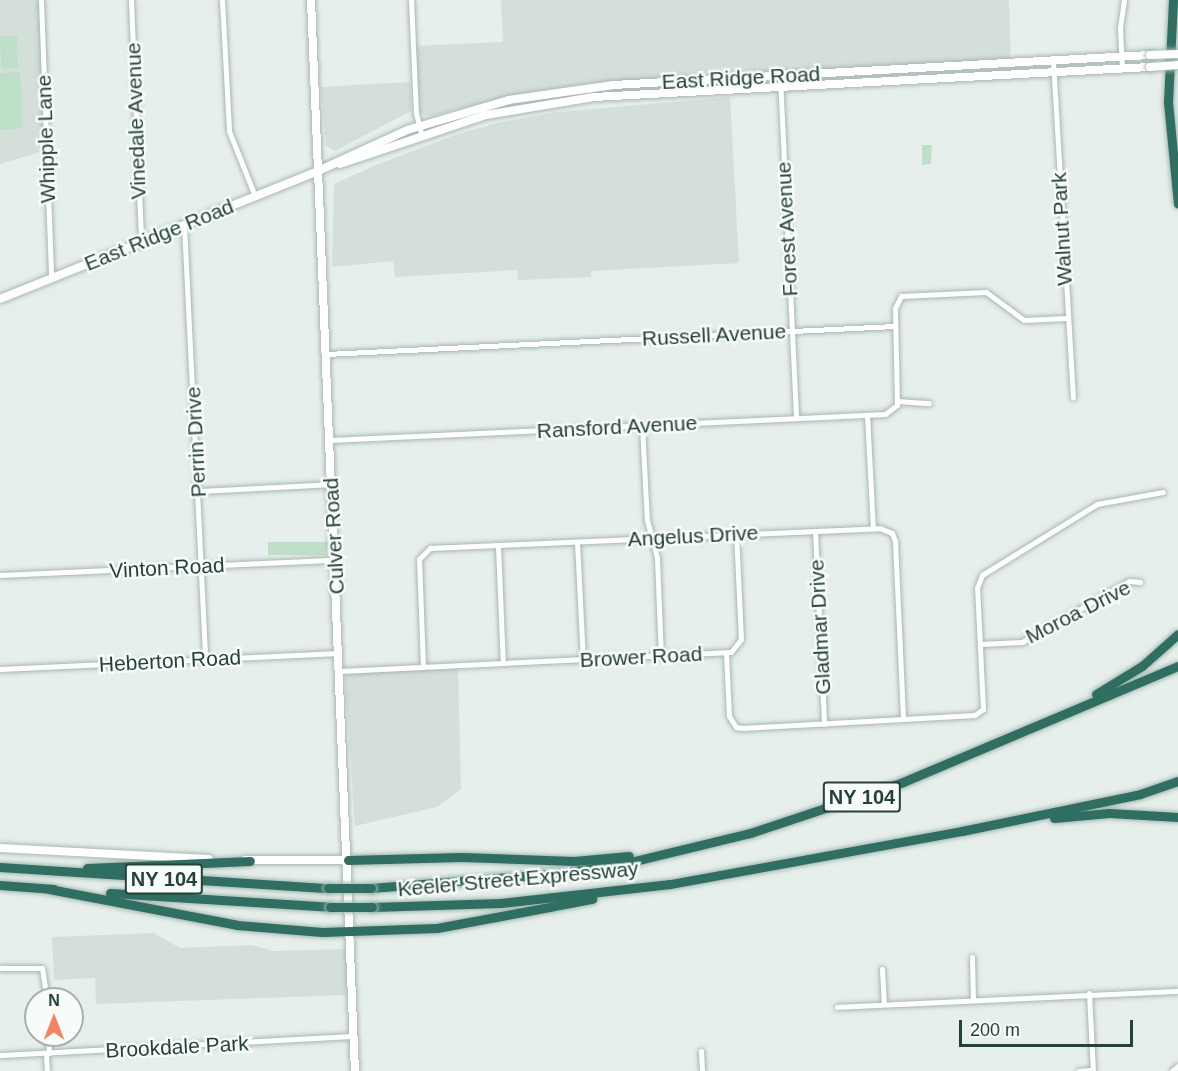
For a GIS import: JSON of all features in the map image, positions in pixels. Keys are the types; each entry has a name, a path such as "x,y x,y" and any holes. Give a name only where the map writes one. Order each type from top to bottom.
{"highway":[{"path":"1173,0 1168,91 1178,204"},
{"name":"NY 104","path":"1022,731 1121,680 1178,634"},
{"path":"1022,731 1178,666"},
{"name":"Keeler Street Expressway","path":"0,867 328,888 371,888 541,876 697,846 852,801 1022,731"},
{"name":"NY 104","path":"962,831 1140,794 1178,781"},
{"path":"962,831 1099,813 1178,817"},
{"name":"Keeler Street Expressway","path":"0,885 330,907 512,902 670,884 962,831"},
{"path":"348,860 451,857 592,860 697,846"},
{"path":"0,867 126,868 250,861"},
{"path":"49,889 255,928 351,932 445,927 670,884"}],"main road":[{"name":"Culver Road","path":"311,0 355,1071"},
{"name":"East Ridge Road","path":"318,171 418,125 488,105 577,89 1178,54"},
{"name":"East Ridge Road","path":"0,299 318,171 486,116 562,101 1178,65"},
{"path":"0,848 250,861 348,860"}],"street":[{"name":"Whipple Lane","path":"41,0 51,278"},
{"name":"Vinedale Avenue","path":"131,0 141,242"},
{"path":"222,0 229,131 255,196"},
{"path":"411,0 418,125 422,136"},
{"path":"1122,69 1124,0"},
{"name":"Walnut Park","path":"1053,61 1073,397"},
{"name":"Forest Avenue","path":"780,77 796,418"},
{"name":"Perrin Drive","path":"184,225 206,659"},
{"path":"929,403 897,401 896,301 907,295 989,293 1024,320 1067,318"},
{"name":"Russell Avenue","path":"326,354 895,326"},
{"name":"Ransford Avenue","path":"330,440 867,415 890,413 897,401"},
{"path":"867,415 873,528 889,531 896,541 903,719"},
{"path":"642,426 647,520 657,558 661,656"},
{"path":"198,491 332,484"},
{"path":"980,644 977,588 982,575 1097,504 1163,492"},
{"name":"Angelus Drive","path":"423,667 421,555 430,548 873,528"},
{"name":"Gladmar Drive","path":"815,531 824,724"},
{"path":"726,652 735,650 741,639 736,534"},
{"path":"577,542 583,659"},
{"path":"498,546 503,663"},
{"name":"Vinton Road","path":"0,575 335,560"},
{"name":"Moroa Drive","path":"980,644 1023,642 1129,581 1140,582"},
{"name":"Brower Road","path":"340,671 726,652 729,716 736,727 824,724 971,715 982,711 980,644"},
{"name":"Heberton Road","path":"0,669 339,652"},
{"path":"972,957 973,1000"},
{"path":"0,968 40,967 45,972 46,987"},
{"path":"882,969 884,1004"},
{"path":"837,1007 1089,993 1178,991"},
{"path":"1079,1071 1093,1071 1089,993"},
{"name":"Brookdale Park","path":"0,1055 353,1036"},
{"path":"47,1071 48,1047"},
{"path":"701,1051 702,1071"},
{"path":"1172,1071 1178,1066"}],"shaded area":[{"path":"0,0 41,0 47,150 0,164"},
{"path":"501,0 1009,0 1011,60 577,85 502,98 432,116 423,115 419,109 415,46 503,42"},
{"path":"410,82 411,111 335,151 326,145 321,87"},
{"path":"730,97 739,263 591,271 591,277 518,280 517,270 395,277 393,261 332,267 334,184 376,165 458,134 501,122 558,112"},
{"path":"458,668 461,789 437,807 355,826 345,678 353,673"},
{"path":"154,933 180,948 252,945 274,951 346,949 346,995 96,1004 95,978 54,980 52,937"}],"green space":[{"path":"17,36 18,68 1,69 0,37"},
{"path":"20,72 23,128 0,130 0,73"},
{"path":"922,145 932,145 931,164 922,165"},
{"path":"268,542 327,542 327,555 268,555"}]}
